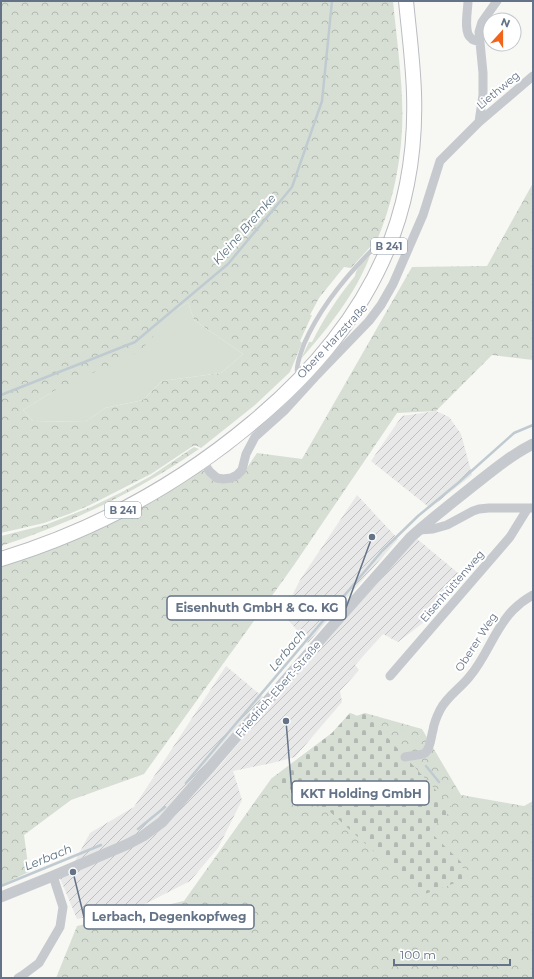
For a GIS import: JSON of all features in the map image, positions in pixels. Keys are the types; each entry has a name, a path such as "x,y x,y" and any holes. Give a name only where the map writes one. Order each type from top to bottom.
{"main road":[{"name":"B 241","path":"1,550 35,539 100,512 176,469 223,436 258,407 297,371 342,315 362,282 387,228 402,165 406,128 405,79 398,1"},
{"name":"B 241","path":"1,559 52,542 105,519 159,490 202,462 264,413 297,382 313,366 354,314 370,286 395,230 407,186 413,151 414,93 406,1"}],"street":[{"path":"468,1 468,34 470,38 480,41"},
{"path":"479,122 483,95 483,73 479,32 482,22 497,1"},
{"name":"Liethweg","path":"479,122 533,76"},
{"name":"Obere Harzstraße","path":"202,462 217,478 231,478 238,474 242,470 246,454 255,437 284,410 369,321 381,305 393,284 423,215 440,161 479,122"},
{"name":"Friedrich-Ebert-Straße","path":"1,897 128,844 143,836 162,822 411,537 503,463 533,444"},
{"path":"419,530 433,529 447,525 479,509 530,508"},
{"name":"Eisenhüttenweg","path":"390,676 510,537 530,508"},
{"name":"Oberer Weg","path":"405,757 424,754 427,751 435,722 443,704 450,695 474,672 499,629 512,611 533,595"},
{"path":"18,978 39,963 60,927 63,907 53,876"}],"lane":[{"path":"297,371 297,363 305,342 323,308 336,289 362,260 373,249 379,248"}],"shaded area":[{"path":"436,411 449,417 461,434 472,475 430,508 371,461 402,416"},
{"path":"357,495 398,539 308,643 283,614 300,580"},
{"path":"416,538 458,573 432,616 398,642 383,634 355,665 359,670 340,691 342,702 295,757 233,771 242,800 218,848 190,881 143,905 77,919 60,878 126,849 157,833 222,763 354,607"},
{"path":"226,666 263,697 166,811 141,834 75,861 90,833 134,807"}],"green space":[{"path":"1,1 393,1 401,82 402,114 401,145 394,188 376,243 372,245 351,268 344,267 319,298 310,315 312,315 300,341 302,343 290,372 255,405 201,448 193,446 151,474 69,514 44,523 1,533","holes":["188,302 194,320 243,354 221,373 162,381 143,400 105,408 85,422 33,421 23,410 54,391 140,351 179,308"]},
{"path":"533,183 533,360 492,355 436,411 397,413 294,565 144,774 71,800 24,835 29,872 1,885 1,564 201,470 206,472 212,478 244,472 257,453 302,459 412,267 487,266"},
{"path":"370,256 349,298 331,323 301,359 309,342 312,342 321,325 355,276 359,267"},
{"path":"188,302 194,320 243,354 221,373 162,381 143,400 105,408 85,422 33,421 23,410 54,391"},
{"path":"194,447 199,449 176,465 104,505 54,527 1,546 1,536 45,525 91,507 151,476"},
{"path":"350,713 357,716 365,713 422,729 461,795 524,806 533,801 533,978 56,978 77,926 184,901 271,779 332,733"},
{"path":"350,713 357,716 365,713 453,809 429,831 461,862 466,879 422,895 328,810 271,779 332,733"}],"waterway":[{"name":"Kleine Bremke","path":"1,395 135,342 228,264 292,187 322,101 332,1"},
{"name":"Lerbach","path":"186,783 382,551 418,516 514,433 533,425"},
{"path":"426,766 439,782"},
{"name":"Lerbach","path":"138,829 165,807"},
{"name":"Lerbach","path":"1,886 101,845"}],"place":[{"name":"Eisenhuth GmbH & Co. KG","path":"372,537"},
{"name":"KKT Holding GmbH","path":"286,721"},
{"name":"Lerbach, Degenkopfweg","path":"73,872"}]}
